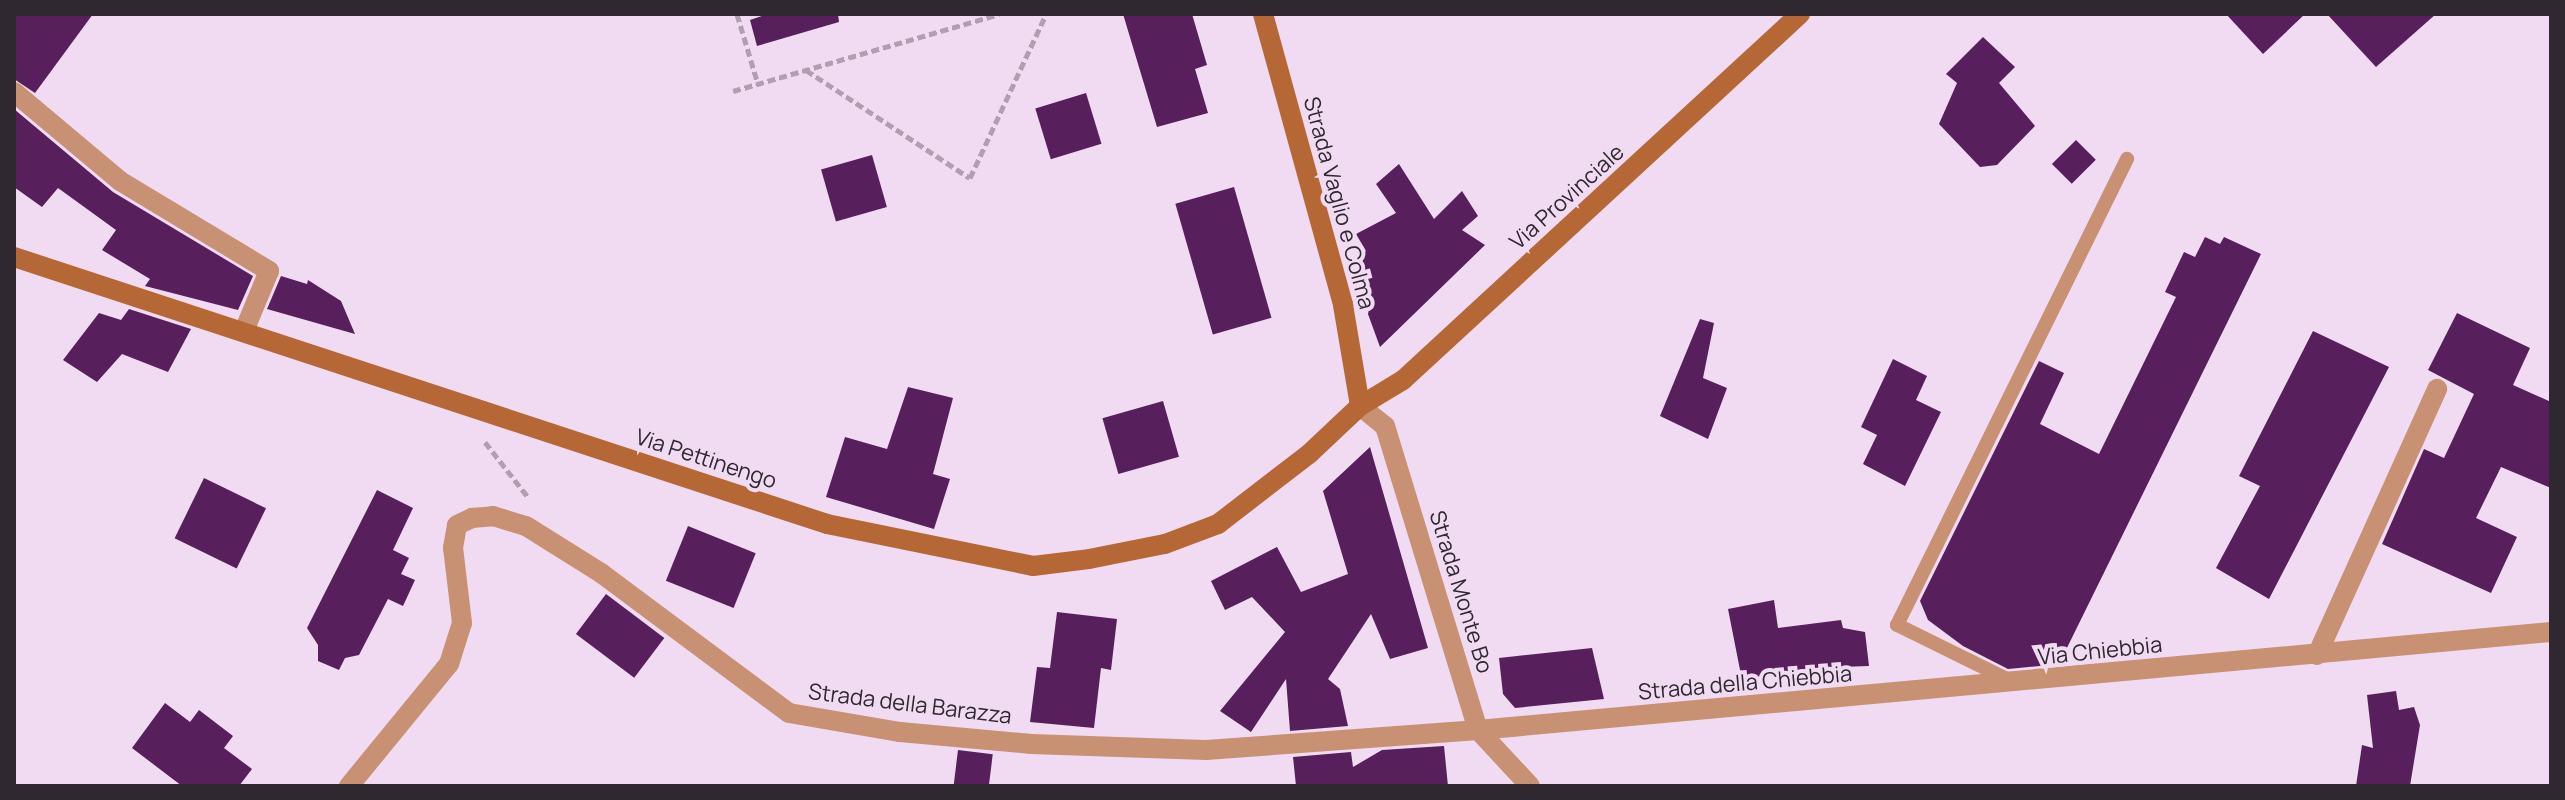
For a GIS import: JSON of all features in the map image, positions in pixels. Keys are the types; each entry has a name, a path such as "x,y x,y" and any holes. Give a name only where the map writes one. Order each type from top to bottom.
{"main road":[{"name":"Strada Vaglio e Colma","path":"1263,14 1343,305 1360,406"},
{"name":"Via Provinciale","path":"1360,406 1403,380 1800,14"},
{"name":"Via Pettinengo","path":"14,257 827,524 1033,566 1165,544 1218,524 1309,454 1360,406"}],"street":[{"path":"14,92 120,181 269,271 244,331"},
{"path":"2317,655 2437,389"},
{"name":"Strada Monte Bo","path":"1360,406 1385,426 1478,730 1530,786"},
{"name":"Strada della Barazza","path":"349,786 449,664 462,623 453,548 457,525 493,516 542,536 601,573 789,713 900,732 1031,744 1190,749 1478,730"},
{"name":"Via Chiebbia","path":"2016,684 2551,632"},
{"name":"Strada della Chiebbia","path":"1478,730 2016,684"}],"lane":[{"name":"Via Chiebbia","path":"2016,684 1897,625 2127,159"}],"path":[{"path":"737,14 758,84"},
{"path":"733,91 999,14"},
{"path":"806,70 970,178 1046,14"},
{"path":"481,409 476,429 549,524 542,536"}],"building":[{"path":"14,14 93,14 35,93 14,79"},
{"path":"768,14 838,14 839,22 757,46 750,20"},
{"path":"1123,14 1192,14 1207,65 1195,69 1208,113 1157,127"},
{"path":"2226,14 2305,14 2263,54"},
{"path":"2327,14 2436,14 2376,67"},
{"path":"1983,37 2015,67 1999,83 2035,126 1997,165 1980,167 1939,124 1957,83 1946,74"},
{"path":"1086,93 1101,144 1051,159 1035,108"},
{"path":"14,109 113,192 253,276 238,310 145,286 150,279 102,250 116,230 58,188 42,207 14,187"},
{"path":"2076,140 2096,160 2072,184 2052,164"},
{"path":"872,155 887,207 836,222 821,170"},
{"path":"1399,164 1434,219 1462,191 1478,216 1462,230 1485,245 1380,347 1349,262 1366,251 1356,234 1396,213 1376,184"},
{"path":"1234,187 1271,318 1213,335 1175,204"},
{"path":"2205,237 2220,244 2224,237 2261,254 2059,664 2008,669 1963,646 1928,620 1920,601 2039,361 2064,373 2040,424 2099,454 2176,297 2165,292 2184,252 2195,257"},
{"path":"281,276 307,284 308,280 341,301 355,334 267,309"},
{"path":"129,309 191,329 168,372 122,354 97,382 63,360 99,313 121,320"},
{"path":"2457,313 2530,348 2513,385 2551,402 2551,488 2501,467 2476,518 2517,537 2491,593 2382,544 2424,449 2444,458 2474,394 2428,370"},
{"path":"1700,319 1714,323 1703,378 1727,388 1708,439 1660,416"},
{"path":"2313,331 2389,367 2269,599 2216,568 2260,486 2239,476"},
{"path":"1893,359 1927,376 1916,400 1941,412 1905,486 1863,464 1877,435 1861,427"},
{"path":"908,387 953,398 933,474 950,479 934,529 826,497 845,437 887,449"},
{"path":"1163,401 1179,457 1118,474 1102,418"},
{"path":"1370,447 1428,648 1390,659 1371,614 1328,679 1340,689 1348,726 1290,731 1286,679 1251,732 1220,711 1285,632 1252,597 1225,610 1211,581 1277,547 1301,592 1348,574 1323,491"},
{"path":"204,478 266,508 237,568 175,538"},
{"path":"377,490 413,508 393,550 409,558 401,574 415,580 403,606 388,599 359,655 345,658 339,670 318,661 318,645 307,628"},
{"path":"688,526 756,553 734,608 666,581"},
{"path":"606,594 664,638 634,678 576,634"},
{"path":"1774,600 1778,628 1841,620 1843,628 1865,632 1869,666 1811,668 1742,680 1728,609"},
{"path":"1057,612 1117,619 1111,670 1101,668 1094,728 1030,722 1037,667 1050,668"},
{"path":"1592,648 1604,699 1515,708 1503,694 1499,658"},
{"path":"2396,691 2399,710 2414,707 2420,725 2410,786 2356,786 2362,745 2373,748 2367,695"},
{"path":"165,703 190,722 199,710 233,736 224,748 252,769 239,786 182,786 132,748"},
{"path":"1444,746 1448,786 1296,786 1293,757 1351,752 1353,767 1382,750"},
{"path":"958,750 993,754 989,786 954,786"}]}
